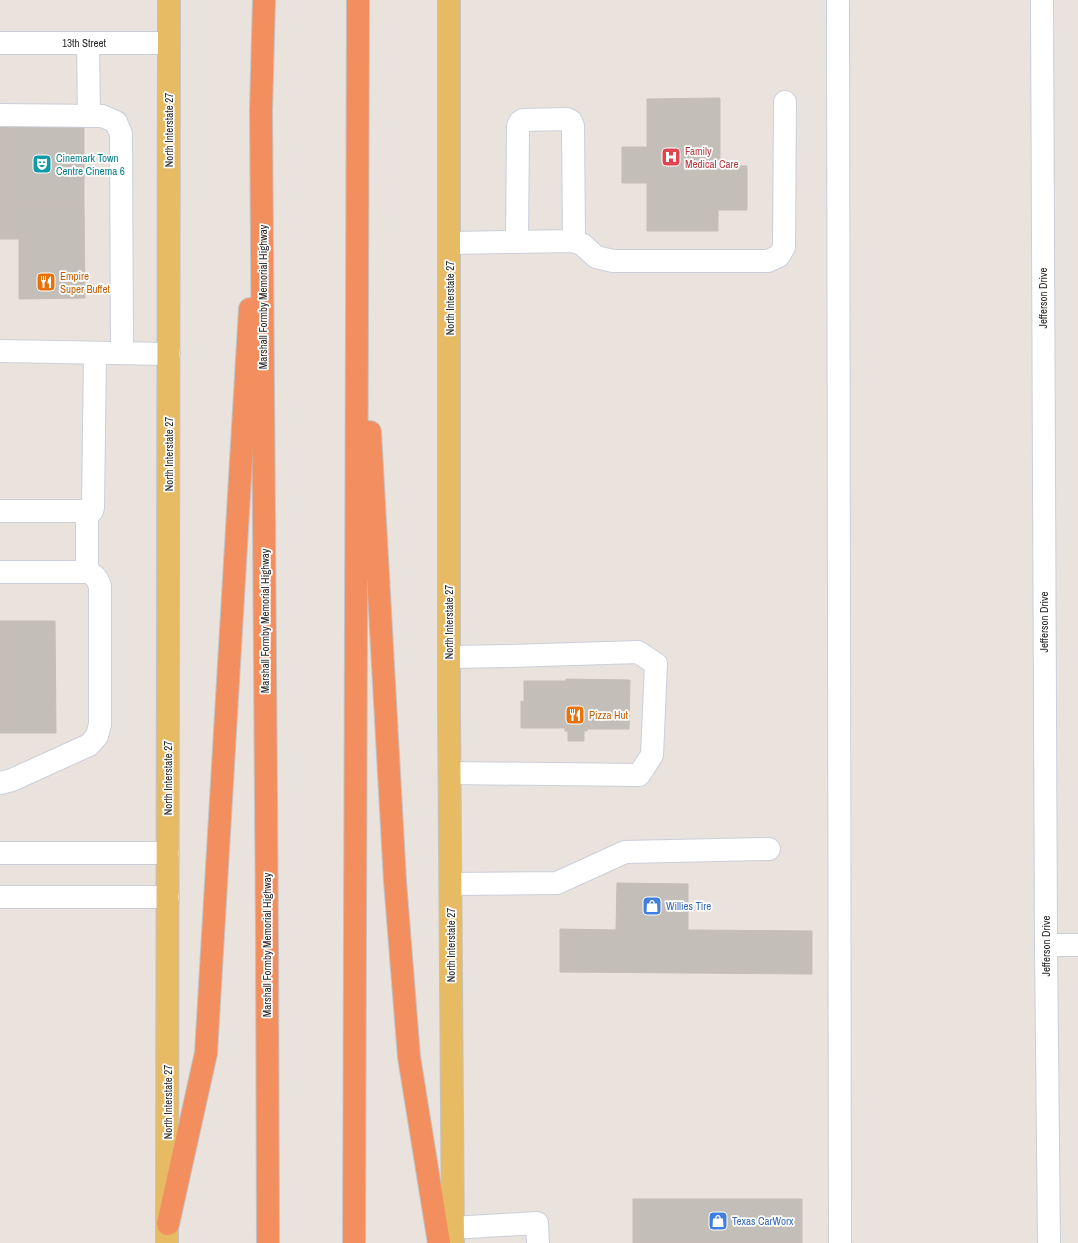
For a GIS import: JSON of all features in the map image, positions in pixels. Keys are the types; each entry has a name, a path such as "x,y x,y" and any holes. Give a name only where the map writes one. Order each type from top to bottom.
{"highway":[{"name":"Marshall Formby Memorial Highway","path":"264,0 262,110 268,1243"},
{"path":"354,1243 358,0"},
{"path":"167,1233 206,1053 262,110"},
{"path":"357,200 396,897 409,1057 448,1238"}],"main road":[{"name":"North Interstate 27","path":"167,1233 169,0"},
{"name":"North Interstate 27","path":"448,1238 450,884 449,0"}],"street":[{"path":"838,0 840,1243"},
{"name":"Jefferson Drive","path":"1042,0 1046,945 1049,1243"},
{"name":"13th Street","path":"0,43 169,43"},
{"path":"88,43 89,116"},
{"path":"450,243 574,241 583,245 596,257 614,261 768,261 779,256 784,247 785,102"},
{"path":"0,115 102,116 116,122 121,134 122,353"},
{"path":"517,242 518,126 523,120 566,119 571,121 573,126 574,241"},
{"path":"0,351 169,354"},
{"path":"0,511 92,511 95,352"},
{"path":"87,512 88,572"},
{"path":"0,572 88,572 97,578 100,586 100,724 97,736 89,746 12,780 0,783"},
{"path":"449,657 638,652 656,664 652,755 639,776 450,773"},
{"path":"450,884 557,883 625,852 770,849"},
{"path":"0,852 168,853"},
{"path":"0,897 168,897"},
{"path":"1046,945 1078,945"},
{"path":"448,1238 537,1222 538,1243"}],"building":[{"name":"Family Medical Care","path":"720,98 720,166 747,166 747,210 718,210 718,231 647,231 647,183 622,183 622,147 647,147 647,99"},
{"name":"Cinemark Town Centre Cinema 6","path":"0,125 84,125 84,203 0,204"},
{"path":"84,203 85,298 19,299 19,239 0,239 0,204"},
{"path":"0,621 55,621 56,733 0,733"},
{"name":"Pizza Hut","path":"566,679 630,680 629,729 587,729 587,731 584,731 584,741 568,741 568,731 565,731 565,728 521,728 521,701 524,702 524,681 566,681"},
{"name":"Willies Tire","path":"617,883 688,884 688,930 812,931 812,974 560,972 560,929 616,930"},
{"name":"Texas CarWorx","path":"633,1199 802,1199 802,1243 633,1243"}],"place":[{"name":"Family Medical Care","path":"671,157"},
{"name":"Cinemark Town Centre Cinema 6","path":"42,164"},
{"name":"Empire Super Buffet","path":"46,282"},
{"name":"Pizza Hut","path":"575,715"},
{"name":"Willies Tire","path":"652,906"},
{"name":"Texas CarWorx","path":"718,1221"}]}
